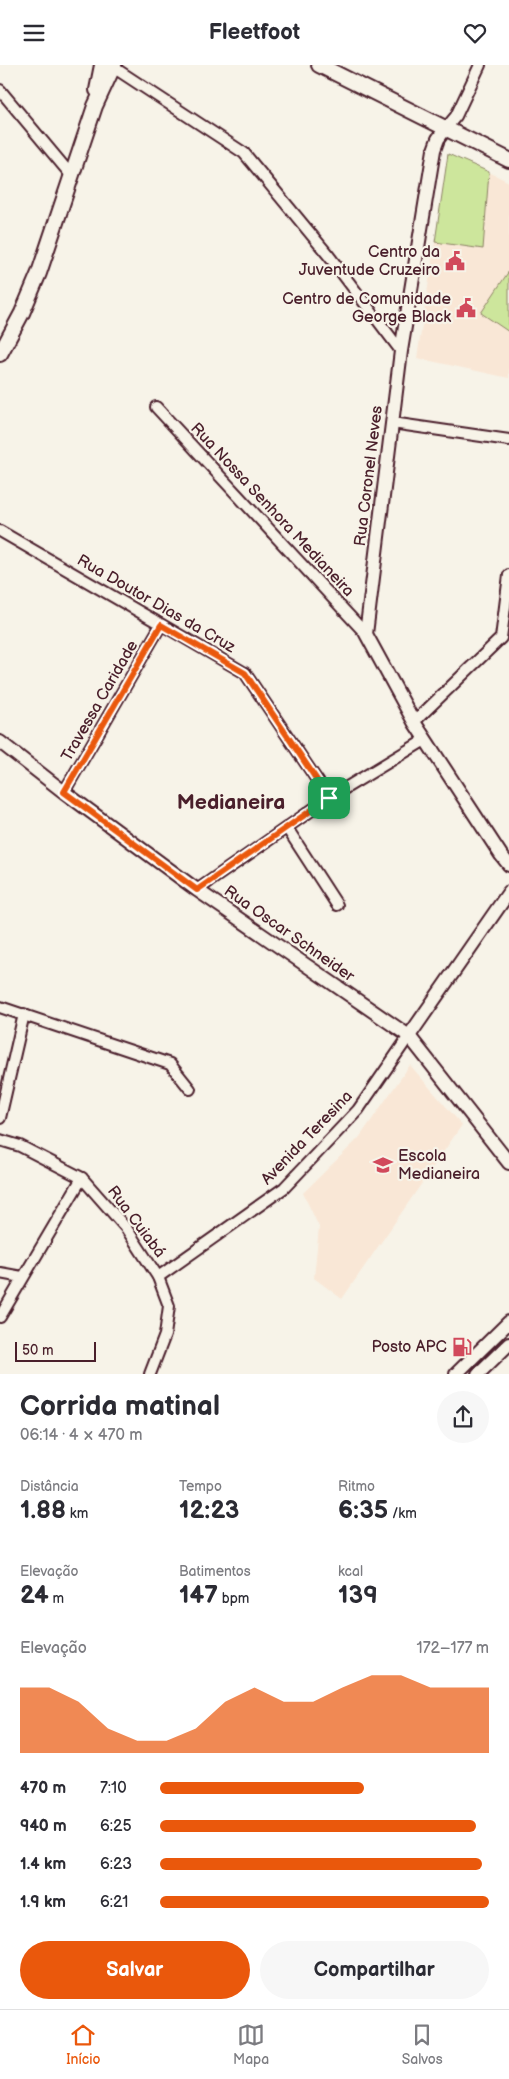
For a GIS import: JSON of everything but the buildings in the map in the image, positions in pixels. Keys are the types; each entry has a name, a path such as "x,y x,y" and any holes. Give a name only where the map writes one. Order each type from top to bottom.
{"main road":[{"path":"319,65 509,160"},
{"path":"0,354 22,313 39,273 71,175 110,66"}],"street":[{"name":"Rua Coronel Neves","path":"366,634 401,351 434,150 438,139 456,116 480,65"},
{"path":"110,66 244,153 329,255 401,351"},
{"path":"1,95 71,175"},
{"name":"Rua Nossa Senhora Medianeira","path":"156,407 366,634"},
{"path":"392,423 509,439"},
{"name":"Rua Doutor Dias da Cruz","path":"0,531 245,673 329,798"},
{"path":"414,722 505,642 509,575"},
{"name":"Travessa Caridade","path":"64,792 161,625"},
{"path":"366,634 414,722 500,855 509,865"},
{"path":"197,890 329,798 426,740"},
{"name":"Rua Oscar Schneider","path":"0,742 64,792 197,890 409,1036 509,1163"},
{"path":"287,828 337,905"},
{"path":"409,1036 509,892"},
{"path":"0,1007 170,1064 190,1089"},
{"path":"0,1118 24,1014"},
{"name":"Avenida Teresina","path":"158,1277 284,1189 358,1110 409,1036"},
{"name":"Rua Cuiabá","path":"0,1140 20,1146 82,1178 126,1228 158,1277 169,1306 165,1335 150,1374"},
{"path":"0,1317 82,1178"},
{"path":"0,1273 22,1277"},
{"path":"456,1374 509,1322"},
{"path":"478,1374 509,1344"}],"shaded area":[{"path":"489,172 509,182 509,378 417,358 435,242 482,249"},
{"name":"Escola Medianeira","path":"410,1065 462,1125 342,1299 314,1278 319,1227 303,1193 359,1138"}],"green space":[{"path":"448,154 489,172 483,249 435,242"},
{"path":"509,271 509,332 481,313"}],"place":[{"name":"Centro da Juventude Cruzeiro","path":"455,261"},
{"name":"Centro de Comunidade George Black","path":"466,308"},
{"name":"Escola Medianeira","path":"383,1165"},
{"name":"Posto APC","path":"462,1347"}],"district":[{"name":"Medianeira","path":"231,802"}],"route":[{"path":"161,625 245,673 329,798 197,890 64,792 161,625"}]}
